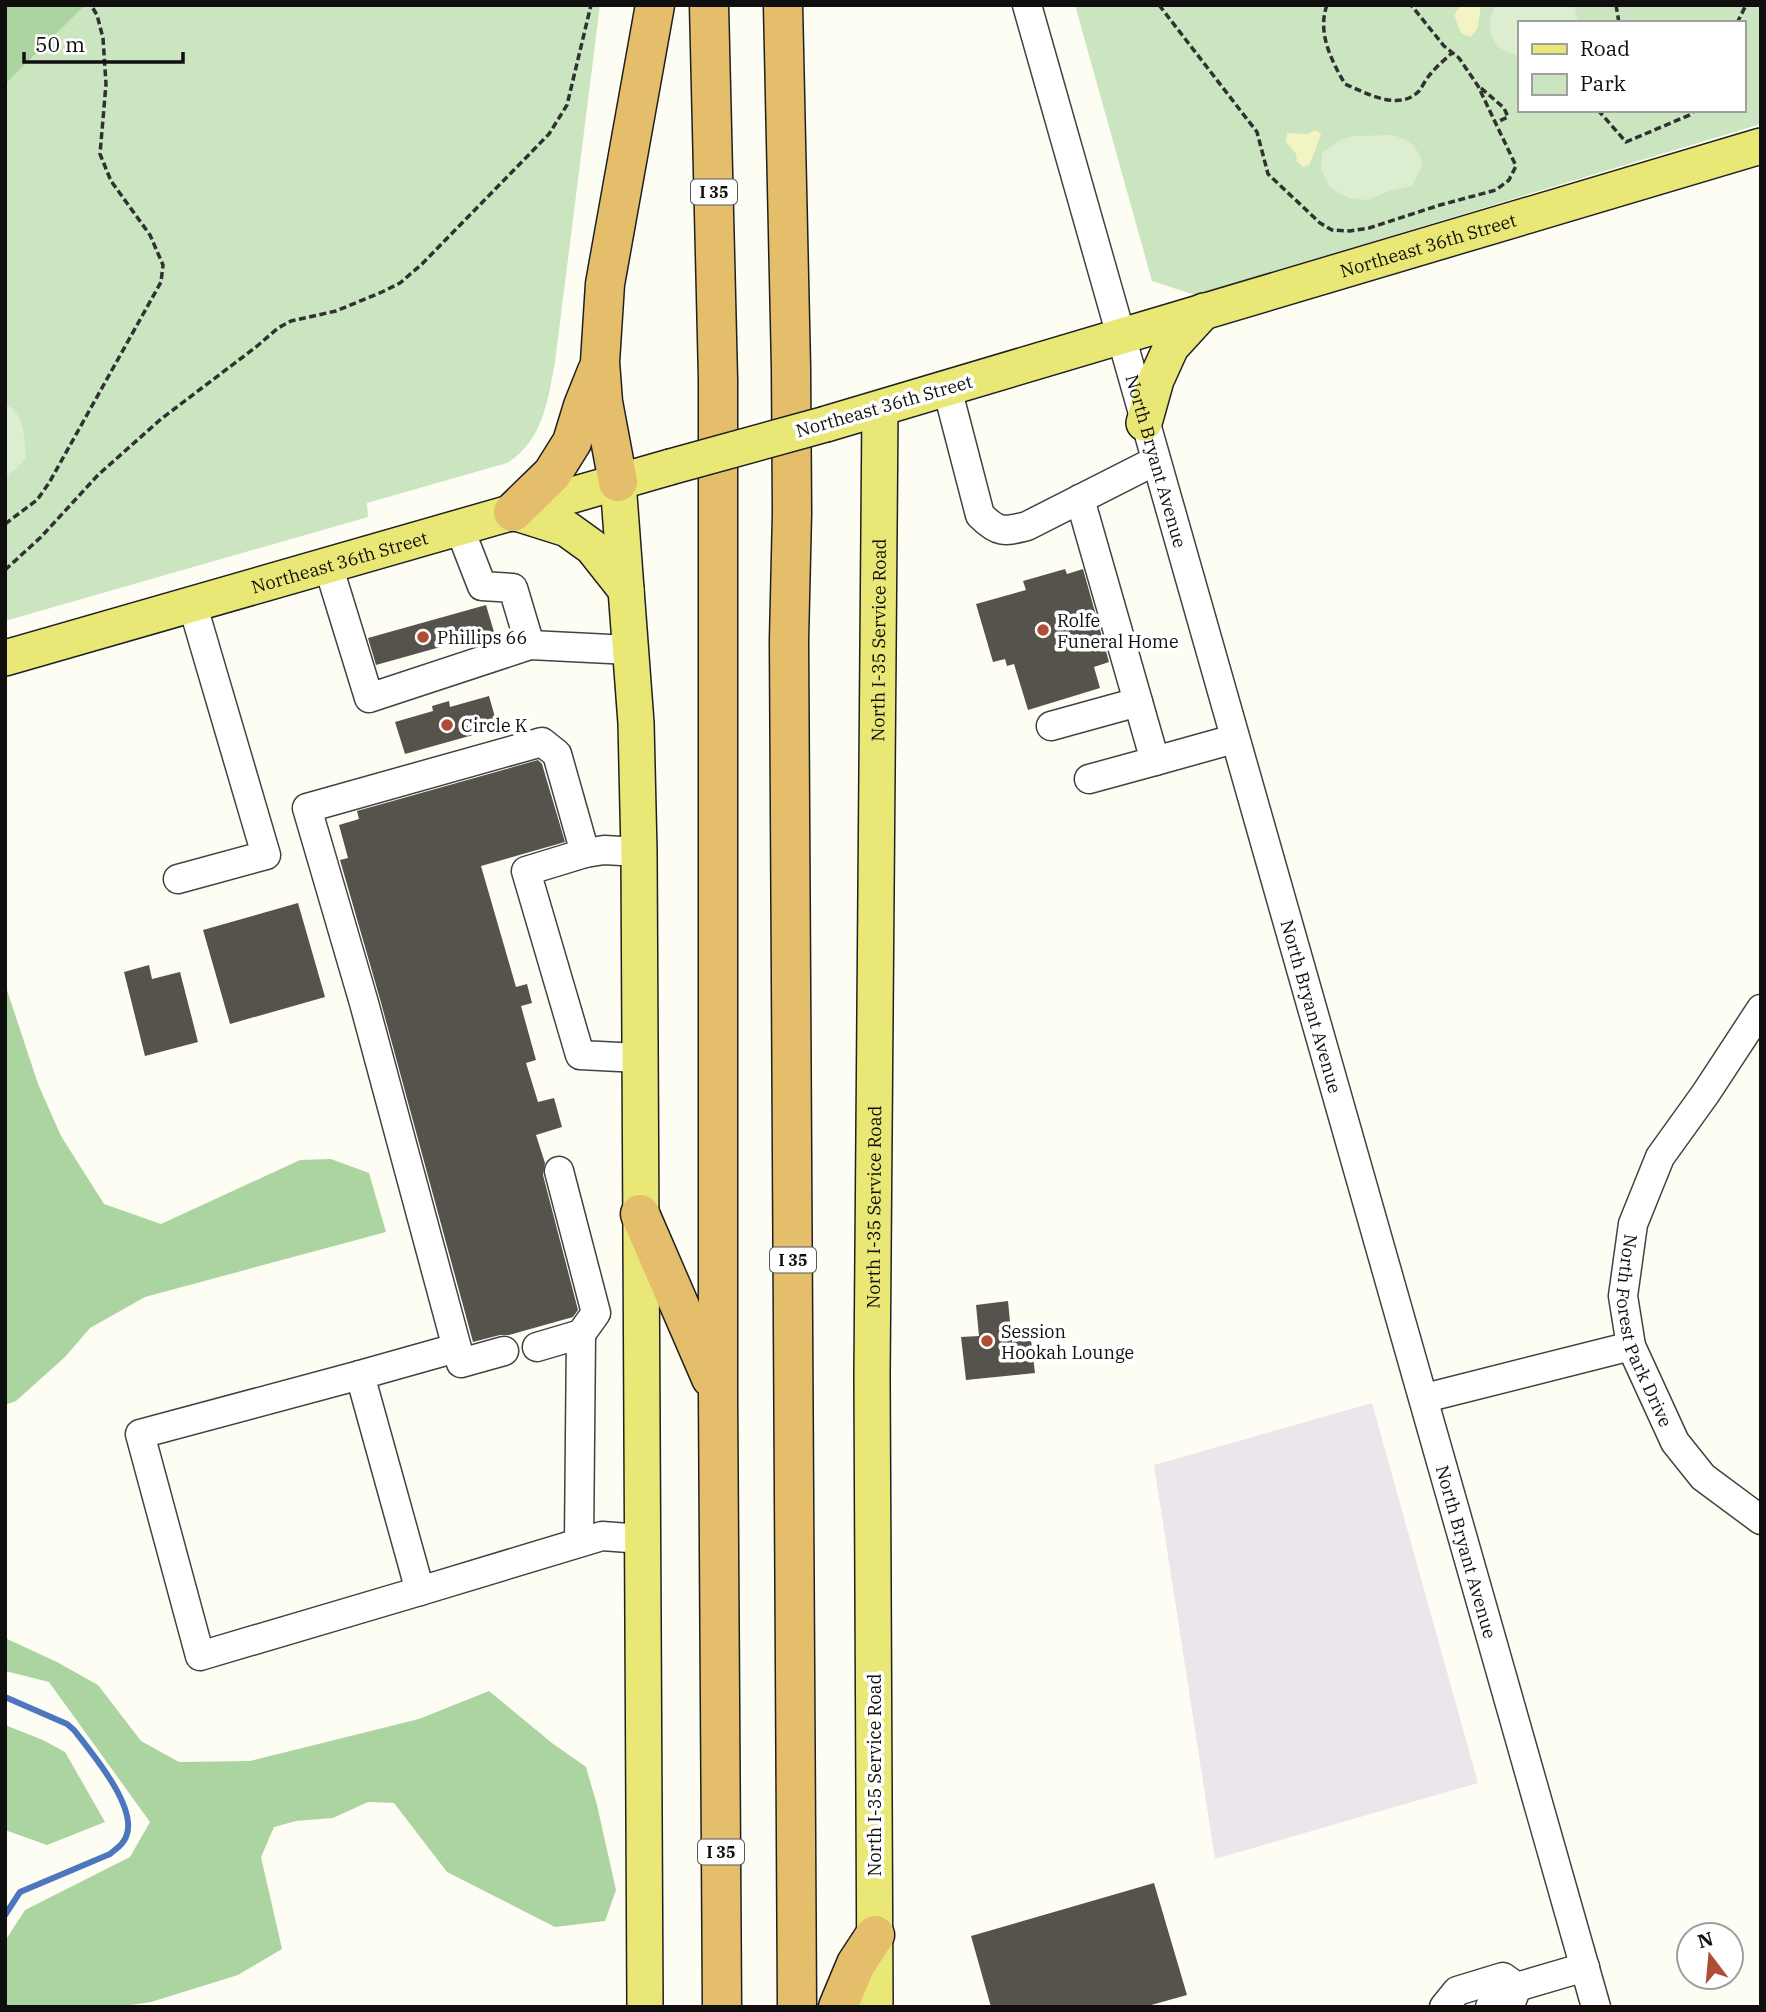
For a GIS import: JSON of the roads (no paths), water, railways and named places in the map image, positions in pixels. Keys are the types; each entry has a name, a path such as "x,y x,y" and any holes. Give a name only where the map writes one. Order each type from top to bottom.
{"highway":[{"path":"618,482 603,402 600,362 605,284 655,5"},
{"name":"I 35","path":"709,5 718,379 718,1396 722,2007"},
{"name":"I 35","path":"783,5 792,513 789,640 797,2007"},
{"path":"513,512 552,474 572,442 600,362"},
{"path":"640,1214 718,1396"},
{"path":"838,2007 856,1964 875,1935"}],"main road":[{"name":"Northeast 36th Street","path":"5,658 880,409 1204,310 1761,146"},
{"path":"1144,422 1156,380 1171,347 1204,310"},
{"name":"North I-35 Service Road","path":"875,2007 872,1375 880,409"},
{"path":"618,482 636,723 639,852 645,2007"},
{"path":"513,512 567,530 592,547 626,590"}],"street":[{"name":"North Bryant Avenue","path":"1027,5 1596,2007"},
{"path":"947,388 980,515 992,527 1006,531 1027,526 1155,461"},
{"path":"1080,499 1155,761"},
{"path":"459,527 482,586 513,588 530,645"},
{"path":"328,565 369,698 530,645 630,650"},
{"path":"178,879 266,855 192,603"},
{"path":"1051,726 1138,702"},
{"path":"1089,779 1234,739"},
{"path":"504,1351 461,1363 368,1016 307,808 542,743 557,754 585,853"},
{"path":"639,852 604,850 585,853 526,871 580,1055 639,1058"},
{"name":"North Forest Park Drive","path":"1761,1009 1660,1157 1633,1224 1623,1296 1631,1346 1675,1442 1703,1477 1761,1520"},
{"path":"559,1171 596,1313 581,1334 579,1542"},
{"path":"537,1347 581,1334"},
{"path":"1425,1398 1631,1346"},
{"path":"456,1348 140,1434 200,1656 579,1542 602,1536 642,1539"},
{"path":"360,1375 420,1591"},
{"path":"1517,1987 1585,1967"},
{"path":"1444,2007 1457,1991 1503,1977 1517,1987"},
{"path":"1490,2007 1512,2000 1517,1987"}],"waterway":[{"path":"5,1697 67,1724 74,1730 119,1794 128,1822 124,1840 110,1854 20,1892 5,1915"}],"place":[{"name":"Rolfe Funeral Home","path":"1043,630"},
{"name":"Phillips 66","path":"423,637"},
{"name":"Circle K","path":"447,725"},
{"name":"Session Hookah Lounge","path":"987,1341"}]}
